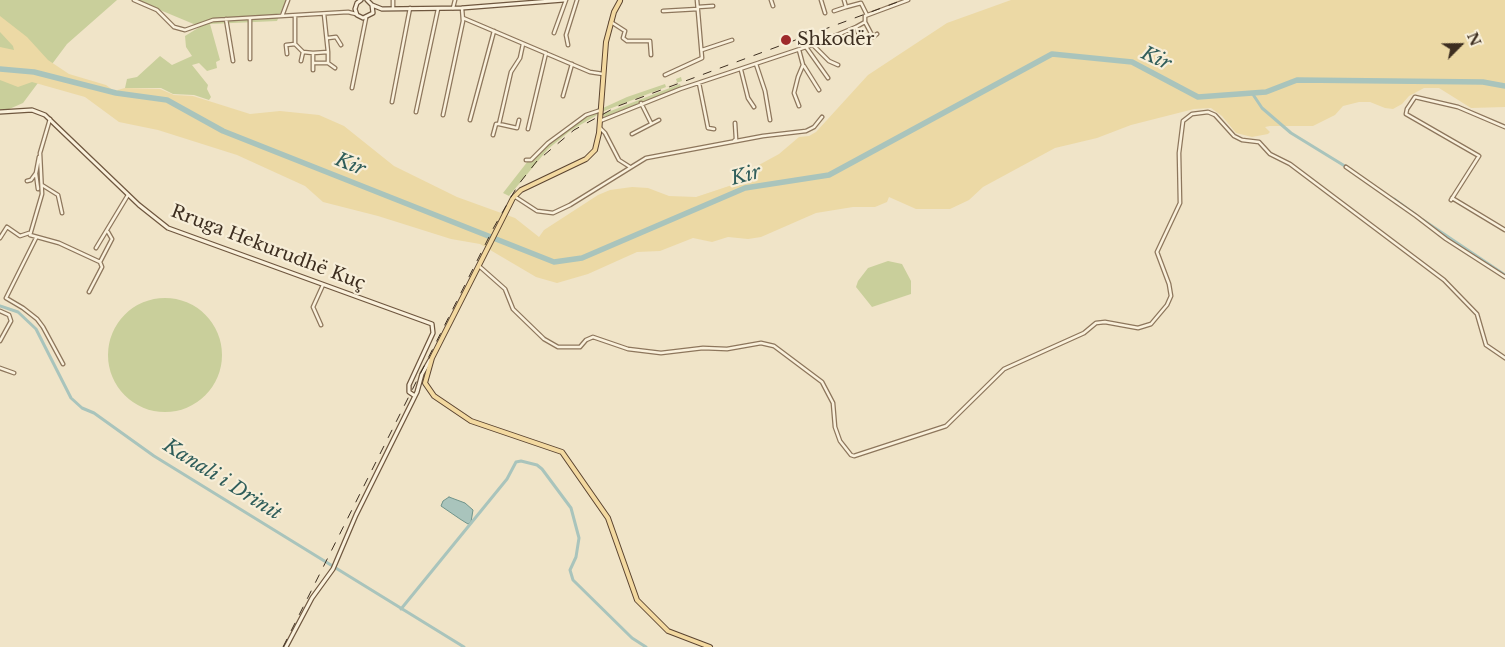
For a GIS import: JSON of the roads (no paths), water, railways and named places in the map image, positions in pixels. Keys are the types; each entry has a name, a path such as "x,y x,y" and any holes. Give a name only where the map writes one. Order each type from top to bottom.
{"main road":[{"path":"614,12 614,1 621,0"},
{"path":"621,0 614,12 606,42 597,146 589,157 526,187 514,197 477,266 432,358 425,380 427,388 434,396 475,423 562,452 606,514 637,600 668,631 710,647"}],"street":[{"path":"134,0 157,10 174,27 181,30 191,29 209,20 348,12 366,18"},
{"path":"282,16 288,0"},
{"path":"348,12 356,3 362,0"},
{"path":"367,0 372,5 382,9"},
{"path":"393,0 394,8"},
{"path":"453,8 455,0"},
{"path":"352,88 366,18 382,9 462,8 565,0 554,33"},
{"path":"568,45 567,31 577,0"},
{"path":"665,75 700,60 702,50 697,0"},
{"path":"771,0 773,6"},
{"path":"821,0 825,13"},
{"path":"844,0 846,7"},
{"path":"877,34 873,37 865,22 865,16 908,0"},
{"path":"356,3 357,15"},
{"path":"834,11 861,4 867,15"},
{"path":"372,5 372,13"},
{"path":"663,11 713,6"},
{"path":"392,102 410,8"},
{"path":"416,112 438,8"},
{"path":"444,115 463,18 462,8"},
{"path":"324,14 328,63"},
{"path":"295,16 295,44 303,52 328,52"},
{"path":"250,18 250,59"},
{"path":"463,18 595,74 604,74"},
{"path":"226,19 233,61"},
{"path":"611,22 625,30 623,38 627,41 650,41 651,55"},
{"path":"600,121 641,103 799,50 865,22"},
{"path":"856,27 862,42"},
{"path":"470,120 494,31"},
{"path":"327,38 336,37 342,45"},
{"path":"702,50 732,40"},
{"path":"287,54 286,45 295,44"},
{"path":"493,135 496,124 499,124 511,72 520,58 524,44"},
{"path":"813,44 829,62 838,65"},
{"path":"806,47 828,78"},
{"path":"799,50 803,65 819,90"},
{"path":"301,61 303,52"},
{"path":"313,53 313,70"},
{"path":"528,129 546,53"},
{"path":"313,63 328,63 335,68"},
{"path":"563,96 572,64"},
{"path":"756,64 765,91 770,120"},
{"path":"799,106 794,93 803,65"},
{"path":"741,70 748,98 754,107"},
{"path":"699,83 708,129 714,130"},
{"path":"1505,127 1458,107 1415,97 1406,114 1479,156 1451,199 1505,230"},
{"path":"641,103 651,123"},
{"path":"0,112 32,110 43,113 50,119 36,173 38,189"},
{"path":"526,160 531,160 548,143 586,115 594,110 601,110"},
{"path":"477,266 502,286 513,310 539,335 548,342 563,348 580,347 590,337 628,350 661,353 703,348 726,349 761,343 774,346 822,382 833,403 835,427 840,442 854,456 946,426 1004,369 1084,333 1096,323 1105,322 1138,328 1151,324 1167,305 1171,296 1169,284 1157,252 1180,203 1179,153 1183,122 1192,114 1208,112 1215,115 1234,136 1242,140 1259,142 1270,154 1290,164 1346,204 1444,280 1477,314 1486,345 1505,358"},
{"path":"514,197 537,211 553,213 570,205 651,156 809,130 822,117"},
{"name":"Rruga Hekurudhë Kuç","path":"50,119 128,195 171,230 434,326 434,332 409,383 409,392 415,396"},
{"path":"499,124 517,128 518,120"},
{"path":"632,134 659,120"},
{"path":"732,142 736,139 734,123"},
{"path":"600,128 605,133 617,158 630,168"},
{"path":"0,238 7,227 20,236 29,233 37,214 42,185 40,153"},
{"path":"1346,168 1446,239 1505,277"},
{"path":"26,181 31,180 36,173"},
{"path":"42,185 58,195 62,213"},
{"path":"96,248 108,232 128,195"},
{"path":"89,292 102,267 100,262 112,239 108,232"},
{"path":"29,233 36,238 59,243 100,262"},
{"path":"36,238 6,298 30,312 40,323 63,364"},
{"path":"322,325 313,307 323,285"},
{"path":"0,311 9,315 11,321 0,341"},
{"path":"286,647 312,598 333,569 356,515 415,396 422,374 432,358"},
{"path":"0,368 14,373"}],"water":[{"path":"449,497 465,503 473,510 471,522 468,524 441,506 443,501"}],"waterway":[{"name":"Kir","path":"0,69 34,72 116,93 167,100 223,131 554,262 582,258 745,188 829,175 1052,54 1132,62 1198,97 1266,92 1297,80 1483,82 1505,86"},
{"path":"1252,93 1262,108 1291,133 1348,168"},
{"path":"1394,199 1416,215"},
{"path":"1423,220 1505,275"},
{"name":"Kanali i Drinit","path":"0,306 18,312 36,329 71,398 82,408 94,413 154,456 464,647"},
{"path":"401,609 507,479 516,462 521,461 537,465 542,469 571,508 579,538 576,557 570,570 573,580 632,638 646,647"}],"railway":[{"path":"283,647 494,227 518,185 537,161 574,130 618,106 903,0"}],"place":[{"name":"Shkodër","path":"786,40"}]}
